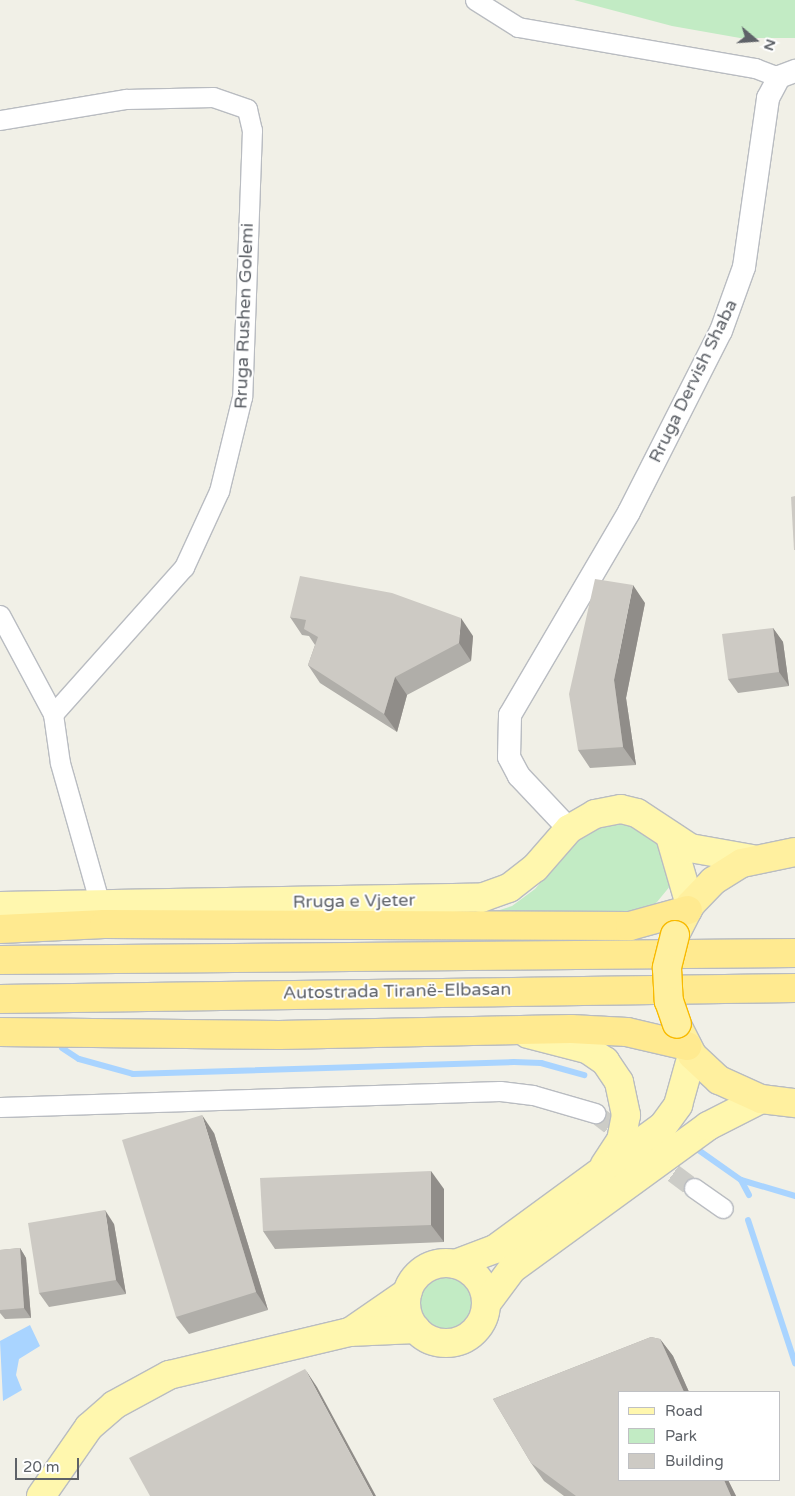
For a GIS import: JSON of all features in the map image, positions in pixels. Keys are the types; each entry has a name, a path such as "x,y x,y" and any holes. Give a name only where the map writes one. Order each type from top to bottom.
{"highway":[{"path":"784,1103 719,1080 685,1042 669,1001 667,968 675,935 689,908 714,880 752,860 795,852"},
{"path":"0,929 104,924 630,926 689,908"},
{"name":"Autostrada Tiranë-Elbasan","path":"0,960 795,953"},
{"name":"Autostrada Tiranë-Elbasan","path":"0,999 795,988"},
{"path":"0,1033 522,1033 571,1029 627,1032 685,1042"}],"main road":[{"name":"Rruga e Vjeter","path":"0,906 482,898 509,888 535,868 569,829 595,814 621,809 638,813 670,836 711,855 752,860"},
{"path":"670,836 689,908"},
{"path":"522,1033 587,1048 605,1061 619,1082 626,1115 621,1140 602,1170"},
{"path":"349,1332 408,1292 422,1271 438,1264 455,1264 495,1248 663,1126 678,1105 685,1042"},
{"path":"42,1496 89,1427 114,1405 169,1375 349,1332 416,1330 442,1343 462,1340 482,1321 486,1304 512,1269 708,1126 784,1103"},
{"path":"455,1264 478,1279 486,1304"},
{"path":"408,1292 407,1308 416,1330"}],"street":[{"name":"Rruga Dervish Shaba","path":"476,0 518,27 787,74 768,98 744,267 721,331 629,512 510,714 508,757 569,829"},
{"name":"Rruga Rushen Golemi","path":"0,120 126,99 213,97 247,109 252,130 242,397 219,491 204,533 184,568 53,714"},
{"path":"0,615 53,714 60,763 100,904"},
{"path":"0,1107 500,1092 533,1095 595,1113"},
{"path":"694,1188 723,1208"}],"green space":[{"path":"574,0 795,0 795,38 740,38 672,26"},
{"path":"614,819 645,830 659,847 671,885 652,908 635,913 484,915 512,906 535,889 581,837"},
{"path":"440,1275 450,1275 460,1279 468,1287 472,1302 468,1317 460,1325 450,1329 440,1329 430,1325 422,1317 418,1307 418,1297 422,1287 430,1279"}],"water":[{"path":"30,1325 40,1346 19,1359 16,1375 22,1390 3,1401 0,1341"}],"building":[{"path":"795,496 795,550 794,550 791,497"},
{"path":"300,576 392,593 461,618 459,643 395,677 384,714 308,665 318,637 304,629 306,620 290,617"},
{"path":"595,579 633,585 614,680 623,747 578,750 569,694"},
{"path":"773,628 779,672 728,679 722,634"},
{"path":"202,1115 256,1292 176,1317 122,1140"},
{"path":"431,1171 431,1225 263,1231 260,1178"},
{"path":"105,1210 116,1280 39,1293 28,1223"},
{"path":"20,1248 24,1308 0,1310 0,1250"},
{"path":"651,1337 660,1339 684,1391 618,1391 618,1481 724,1481 731,1496 576,1496 531,1463 493,1399"},
{"path":"305,1369 373,1496 150,1496 129,1458"}],"waterway":[{"path":"62,1048 79,1059 133,1074 514,1062 541,1063 584,1075"},
{"path":"697,1149 741,1180 795,1196"},
{"path":"741,1180 749,1195"},
{"path":"748,1220 795,1363"}],"tunnel":[{"path":"595,1113 629,1139"},
{"path":"651,1156 694,1188"}]}
